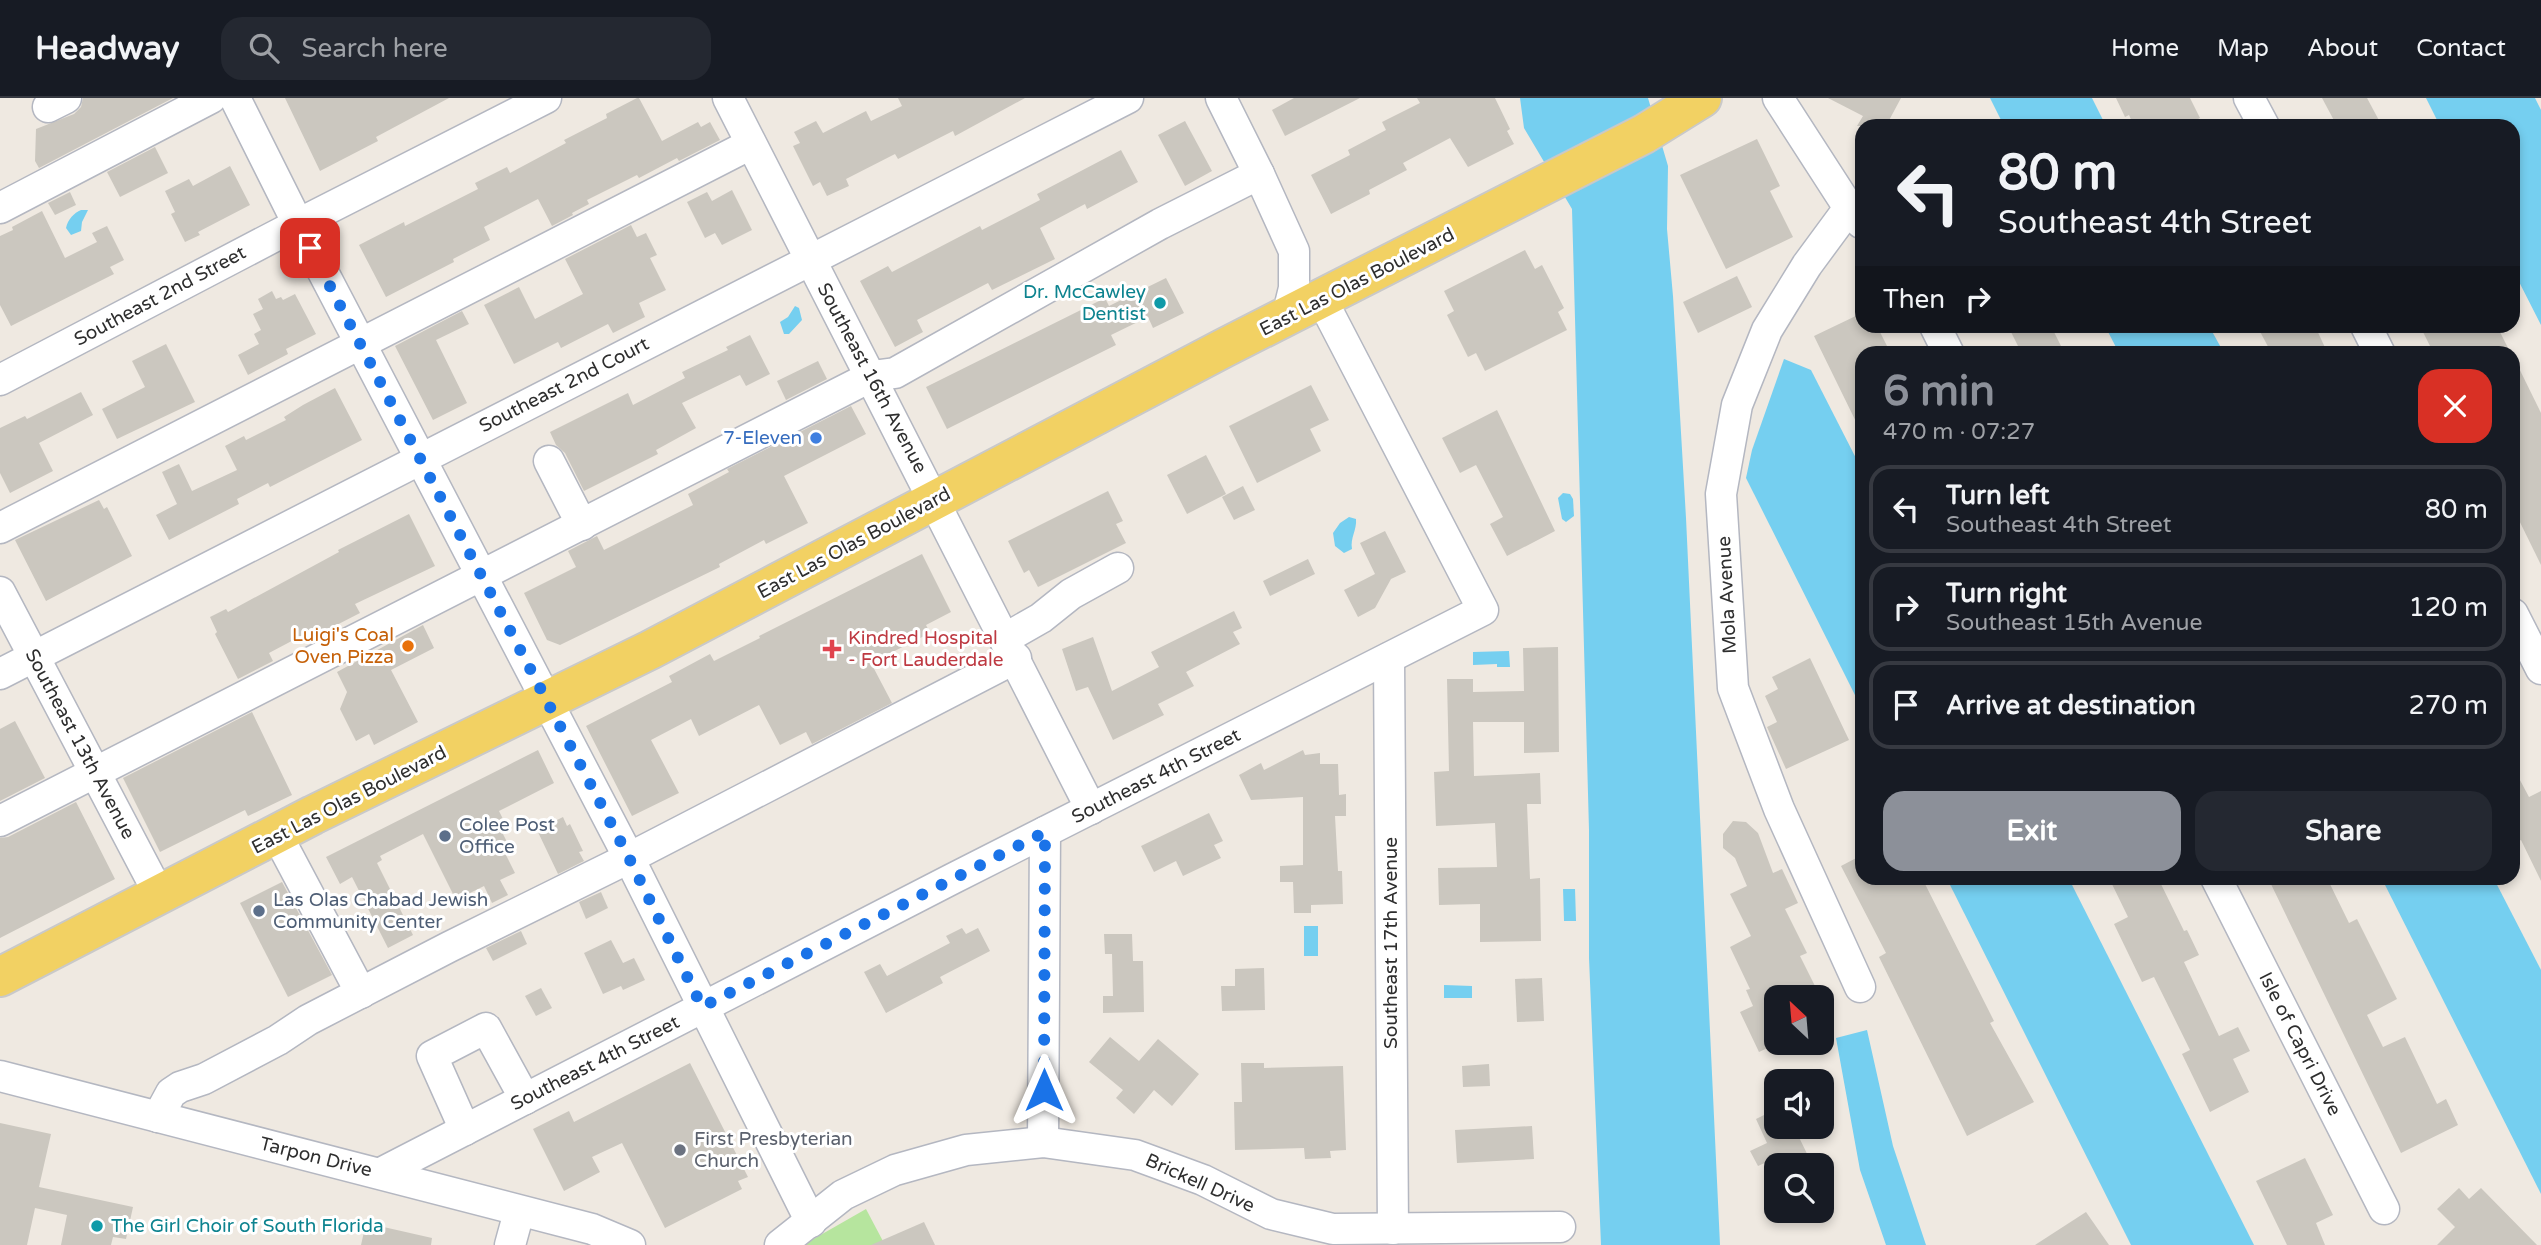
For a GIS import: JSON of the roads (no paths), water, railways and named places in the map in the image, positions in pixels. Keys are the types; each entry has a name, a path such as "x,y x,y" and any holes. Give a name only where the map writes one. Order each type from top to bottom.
{"main road":[{"name":"East Las Olas Boulevard","path":"0,977 650,650 935,499 1505,207 1644,134 1702,98"}],"street":[{"path":"0,208 211,98"},
{"path":"235,98 629,858 811,1222"},
{"name":"Southeast 2nd Street","path":"0,380 546,98"},
{"name":"Southeast 16th Avenue","path":"727,98 935,499 1091,809"},
{"name":"Southeast 2nd Court","path":"0,674 1128,98"},
{"path":"1221,98 1294,251 1294,288 1287,317"},
{"path":"1778,98 1855,216"},
{"path":"2249,98 2260,119"},
{"path":"0,528 751,144"},
{"path":"0,821 872,376 895,373 1160,224 1259,174"},
{"name":"Mola Avenue","path":"1855,216 1807,265 1767,330 1737,405 1721,494 1733,688 1779,809 1860,987"},
{"name":"Southeast 4th Street","path":"381,1173 1483,610 1322,300"},
{"path":"549,461 582,525"},
{"path":"158,1116 171,1093 180,1087 204,1079 361,993 629,858 1011,648 1041,618 1071,594 1118,568"},
{"name":"Southeast 13th Avenue","path":"0,592 160,896"},
{"path":"2520,628 2541,669"},
{"name":"Southeast 17th Avenue","path":"1389,658 1392,1229"},
{"path":"1043,1142 1045,832"},
{"path":"278,835 361,993"},
{"name":"Isle of Capri Drive","path":"2220,885 2384,1209"},
{"path":"465,1130 432,1056 475,1033 486,1028 525,1099"},
{"name":"Tarpon Drive","path":"0,1076 592,1229 631,1245"},
{"name":"Brickell Drive","path":"780,1245 843,1195 895,1170 966,1150 1043,1142 1135,1155 1203,1180 1271,1214 1333,1229 1560,1227"},
{"path":"510,1245 519,1212"}],"water":[{"path":"1520,98 1648,98 1668,166 1667,229 1686,518 1720,1245 1601,1245 1589,958 1589,830 1572,209 1524,128"},
{"path":"1990,98 2092,98 2102,119 2000,119"},
{"path":"2426,98 2535,98 2541,110 2541,325 2520,284 2520,119 2436,119"},
{"path":"81,210 88,210 81,231 71,235 67,225"},
{"path":"795,306 799,308 802,320 789,334 784,334 780,322 788,317"},
{"path":"2109,333 2213,333 2220,346 2115,346"},
{"path":"1784,359 1811,370 1855,456 1855,695 1746,478 1752,450"},
{"path":"1563,493 1570,494 1573,499 1574,516 1566,522 1562,519 1558,498"},
{"path":"1349,517 1356,519 1356,527 1352,549 1344,553 1335,546 1333,533 1340,523"},
{"path":"1509,651 1510,667 1497,667 1497,664 1473,665 1473,652"},
{"path":"1950,885 2072,885 2254,1245 2131,1245"},
{"path":"2385,885 2497,885 2541,970 2541,1194"},
{"path":"1563,889 1575,889 1576,921 1564,921"},
{"path":"1304,926 1318,926 1318,956 1304,956"},
{"path":"1444,985 1472,986 1472,998 1444,998"},
{"path":"1867,1030 1893,1146 1926,1245 1886,1245 1860,1170 1836,1038"}],"place":[{"name":"Dr. McCawley Dentist","path":"1160,303"},
{"name":"7-Eleven","path":"816,438"},
{"name":"Luigi's Coal Oven Pizza","path":"408,646"},
{"name":"Kindred Hospital - Fort Lauderdale","path":"832,649"},
{"name":"Colee Post Office","path":"445,836"},
{"name":"Las Olas Chabad Jewish Community Center","path":"259,911"},
{"name":"First Presbyterian Church","path":"680,1150"},
{"name":"The Girl Choir of South Florida","path":"97,1226"}]}
